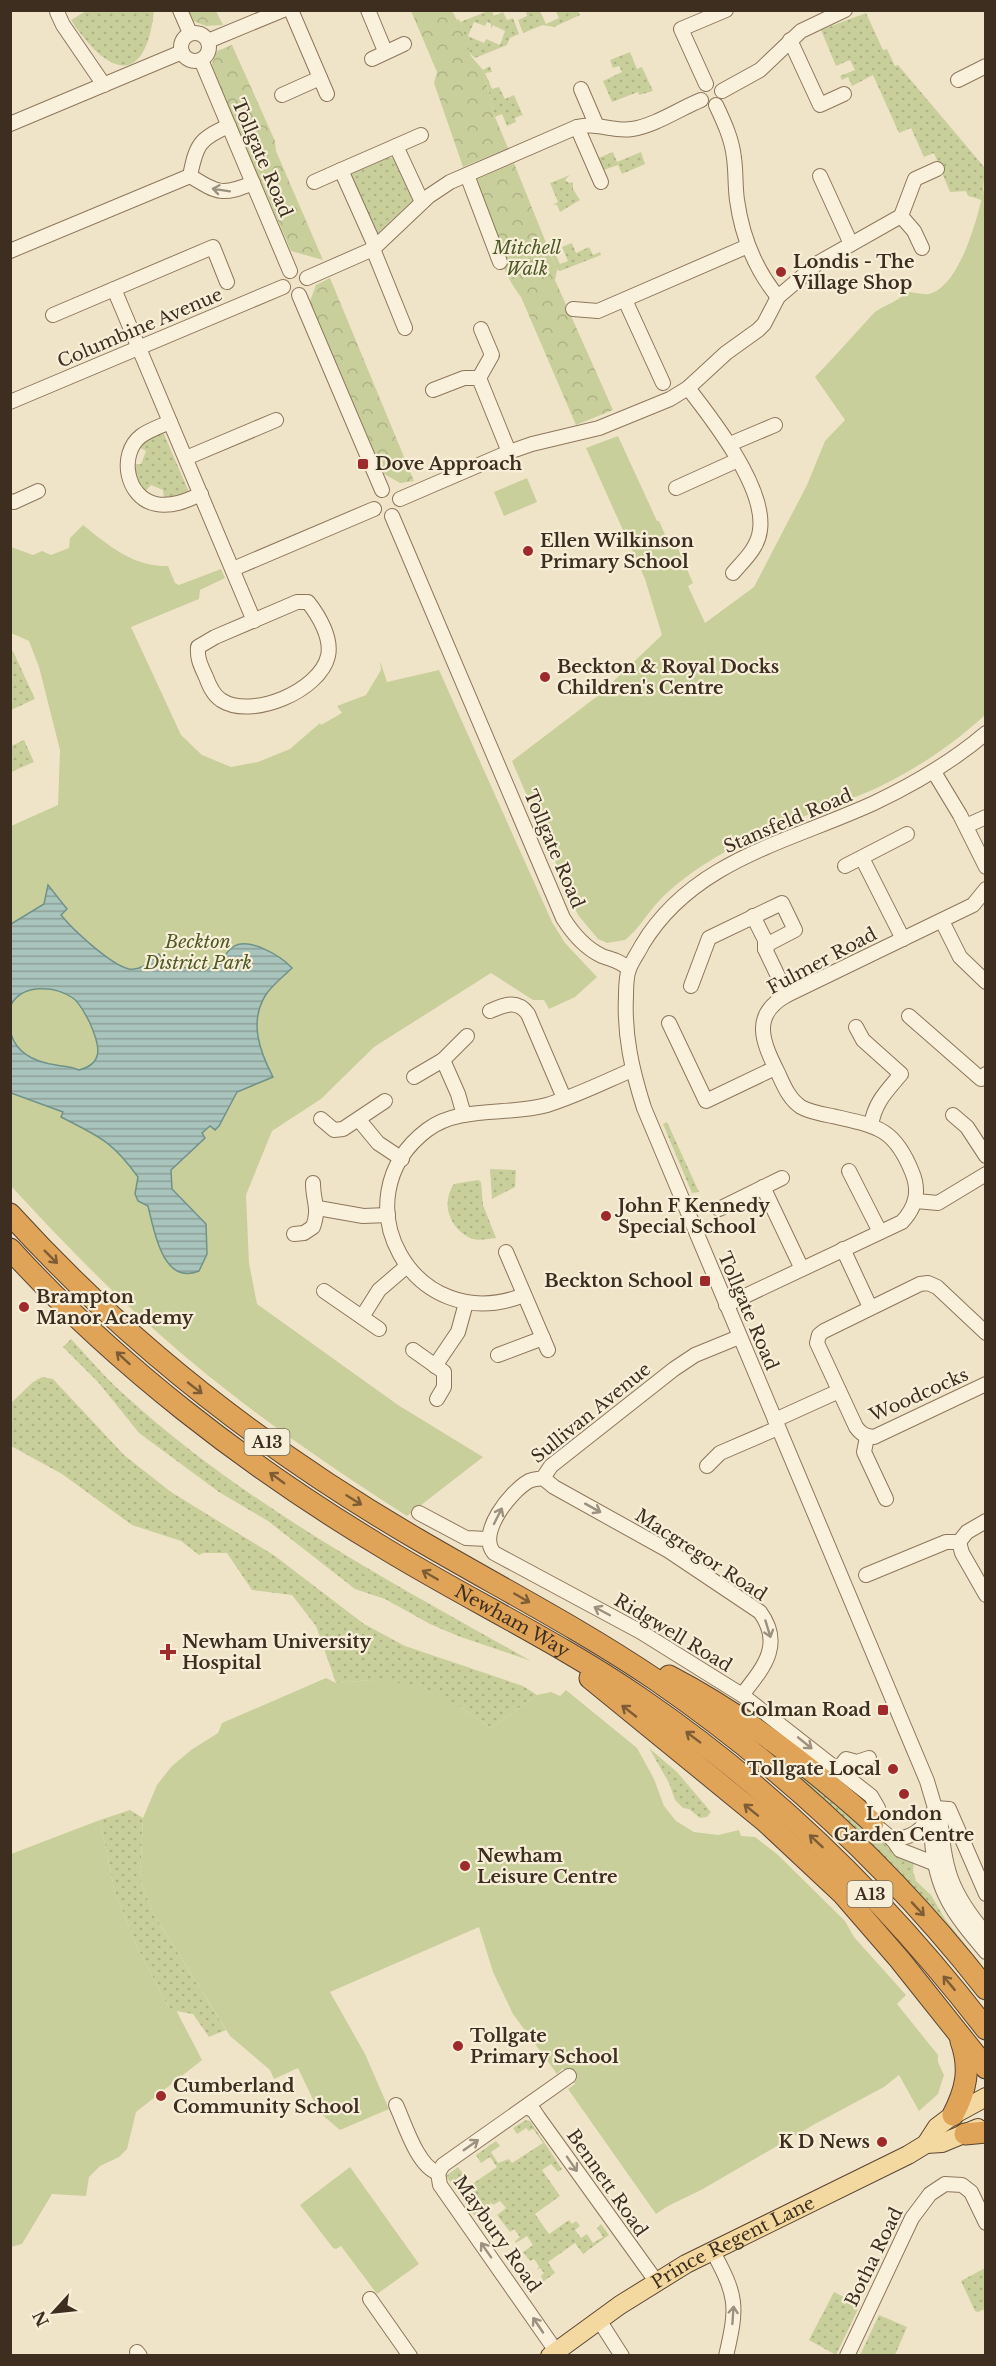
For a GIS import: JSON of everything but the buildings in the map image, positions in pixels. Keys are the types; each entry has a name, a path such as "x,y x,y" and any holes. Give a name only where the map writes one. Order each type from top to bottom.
{"highway":[{"name":"Newham Way","path":"10,1214 102,1308 168,1367 234,1418 309,1472 417,1539 561,1621 646,1674 754,1754 802,1795 898,1888 986,1989"},
{"name":"Newham Way","path":"10,1249 128,1362 237,1449 378,1545 537,1634 641,1699 723,1760 787,1813 874,1898 915,1943 986,2029"},
{"path":"561,1621 731,1710 782,1746 873,1823"},
{"name":"A13","path":"537,1634 765,1821 833,1885 900,1960 986,2068"},
{"name":"A13","path":"953,2115 963,2094 968,2069 965,2051 957,2030"}],"main road":[{"name":"Prince Regent Lane","path":"926,2144 936,2127 986,2097"},
{"name":"Prince Regent Lane","path":"553,2353 656,2281 712,2250 894,2163 926,2144 942,2143 975,2133 986,2125"}],"street":[{"path":"180,10 190,33"},
{"path":"208,40 283,10"},
{"path":"291,10 327,94"},
{"path":"368,10 384,51"},
{"path":"706,84 681,29 726,10"},
{"path":"722,91 760,70 790,40 806,28 846,10"},
{"path":"57,12 63,25 105,85"},
{"path":"197,32 208,40 207,55 201,60 193,61 182,52 181,45 190,33 197,32"},
{"path":"790,40 820,105 844,94"},
{"path":"372,59 384,51 404,44"},
{"path":"10,124 182,52"},
{"name":"Tollgate Road","path":"201,60 290,271"},
{"path":"958,80 986,66"},
{"path":"282,94 320,78"},
{"path":"706,84 714,84 722,91 722,98 716,105 709,106 701,100 700,91 706,84"},
{"path":"581,89 596,124"},
{"path":"307,278 374,248 422,202 450,182 467,174 577,128 596,124 617,129 637,128 701,100"},
{"path":"716,105 729,134 737,202 748,246 762,276 778,297"},
{"path":"190,176 198,146 205,137 229,126"},
{"path":"577,128 601,182"},
{"path":"314,182 421,135"},
{"path":"396,146 422,202"},
{"path":"400,499 509,452 614,423 670,399 688,388 726,353 764,324 778,297 818,263 901,216 915,179 937,169"},
{"path":"341,170 405,328"},
{"path":"467,174 500,262"},
{"path":"190,176 214,191 228,192 253,183"},
{"path":"10,251 190,176"},
{"path":"820,176 851,244"},
{"path":"901,216 914,231 922,248"},
{"path":"573,309 598,311 748,246"},
{"path":"53,315 213,247 227,282"},
{"path":"297,270 307,278 308,285 305,292 292,296 286,292 283,281 290,271 297,270"},
{"name":"Columbine Avenue","path":"10,402 283,287"},
{"path":"114,289 254,621"},
{"path":"299,295 382,490"},
{"path":"625,300 663,383"},
{"path":"479,378 492,355 481,329"},
{"path":"433,390 464,378 479,378"},
{"path":"479,378 509,452"},
{"path":"688,388 730,444 759,505 760,531 755,547 733,573"},
{"path":"186,458 276,420"},
{"path":"170,422 140,436 131,447 127,464 130,482 140,497 154,503 182,503 201,494"},
{"path":"730,444 775,424"},
{"path":"676,488 738,459"},
{"path":"382,490 390,490 400,499 400,506 392,516 385,517 374,509 373,501 382,490"},
{"path":"10,501 14,502 38,491"},
{"path":"232,569 374,509"},
{"name":"Tollgate Road","path":"392,516 563,918 571,930 589,948 603,956 620,961 629,969 625,1004 626,1034 632,1070 644,1108 927,1782 941,1866 939,1885 950,1906 986,1952"},
{"path":"297,602 308,602 316,613 328,641 328,655 324,667 308,685 286,697 269,704 252,707 232,705 219,699 211,688 197,657 198,647 215,637 254,621 297,602"},
{"name":"Stansfeld Road","path":"629,969 653,928 671,905 696,885 761,849 873,803 934,771 986,733"},
{"path":"934,771 966,826 986,867"},
{"path":"966,826 986,817"},
{"path":"845,866 907,834"},
{"path":"862,858 903,939"},
{"name":"Fulmer Road","path":"916,1201 917,1184 899,1145 890,1135 871,1125 801,1107 787,1092 765,1046 764,1022 768,1010 787,995 973,905 986,889"},
{"path":"691,986 709,938 782,903 795,930 771,943 765,949"},
{"path":"753,916 765,940 765,949 787,995"},
{"path":"942,921 960,957 986,982"},
{"path":"490,1011 509,1004 523,1007 564,1098"},
{"path":"909,1016 981,1079 986,1074"},
{"path":"669,1023 706,1101 775,1068"},
{"path":"856,1027 862,1040 901,1074 877,1103 871,1125"},
{"path":"414,1077 443,1060 467,1036"},
{"path":"848,1044 862,1040"},
{"path":"443,1060 458,1094 464,1115"},
{"path":"524,1295 493,1304 466,1303 450,1299 434,1291 407,1266 392,1239 387,1215 391,1181 402,1159 415,1141 429,1129 464,1115 531,1108 564,1098 632,1070"},
{"path":"321,1119 333,1130 343,1129 385,1101"},
{"path":"953,1114 967,1127 986,1156"},
{"path":"359,1120 378,1143 402,1159"},
{"path":"849,1171 880,1232"},
{"path":"726,1305 902,1222 911,1212 916,1201 938,1203 986,1174"},
{"path":"719,1209 782,1178"},
{"path":"294,1234 304,1233 314,1227 318,1208 313,1197 313,1183"},
{"path":"763,1187 802,1269"},
{"path":"318,1208 363,1216 387,1215"},
{"path":"843,1250 870,1307"},
{"path":"498,1355 545,1344 506,1252"},
{"path":"362,1317 379,1290 407,1266"},
{"name":"Woodcocks","path":"986,1333 937,1287 928,1283 920,1284 824,1330 819,1335 817,1343 856,1427 861,1434 867,1437 874,1437 986,1384"},
{"path":"324,1291 379,1329"},
{"path":"435,1366 459,1332 466,1303"},
{"name":"Sullivan Avenue","path":"488,1539 503,1506 512,1494 530,1481 543,1478 560,1458 674,1369 695,1355 740,1337"},
{"path":"413,1350 444,1372 446,1380 444,1387 436,1399"},
{"path":"707,1466 720,1453 839,1391"},
{"name":"Woodcocks","path":"867,1437 864,1452 886,1499"},
{"name":"Macgregor Road","path":"543,1478 669,1551 760,1612 771,1634 771,1650 742,1695"},
{"path":"419,1513 466,1538 488,1539"},
{"path":"959,1542 967,1532 986,1521"},
{"name":"Ridgwell Road","path":"488,1539 489,1547 494,1553 641,1632 742,1695 872,1796 878,1812 873,1823"},
{"path":"866,1575 946,1542 959,1542"},
{"path":"959,1542 962,1553 986,1595"},
{"path":"838,1769 846,1759 857,1762 869,1758"},
{"path":"893,1840 916,1834 933,1812 949,1809 986,1894"},
{"path":"873,1823 893,1840 900,1850 941,1866"},
{"name":"Tollgate Road","path":"941,1866 965,1909 986,1934"},
{"path":"438,2173 443,2165 505,2119 527,2107 569,2076"},
{"name":"Maybury Road","path":"396,2105 416,2150 425,2163 438,2173 440,2185 553,2353"},
{"name":"Bennett Road","path":"527,2107 536,2114 656,2281"},
{"name":"Botha Road","path":"847,2355 912,2218 930,2194 945,2184 959,2184 967,2189 986,2223"},
{"path":"712,2250 733,2295 732,2329 726,2355"},
{"path":"370,2299 410,2355"},
{"path":"599,2320 622,2355"}],"green space":[{"path":"86,11 154,11 149,36 142,53 133,63 122,65 110,62 84,38 71,20"},
{"path":"189,11 216,11 223,25 206,26 193,21"},
{"path":"411,11 452,11 457,20 459,19 471,56 483,70 495,117 508,148 463,167 434,83 437,72"},
{"path":"488,11 492,11 494,16 503,12 507,20 513,18 519,34 510,38 507,45 475,58 463,37 460,22","holes":["474,22 485,26 487,22 491,24 491,29 493,25 505,31 500,45 486,39 484,43 468,36"]},
{"path":"526,11 540,11 546,24 559,18 556,11 578,11 580,15 554,27 543,25 523,33 518,20 527,16"},
{"path":"866,13 883,50 887,49 895,66 898,65 985,168 982,200 968,196 966,191 950,192 934,153 924,157 911,128 899,133 873,75 852,86 848,77 842,80 840,76 855,70 850,60 836,66 821,30"},
{"path":"232,45 275,141 276,151 323,260 291,251 211,66 217,51"},
{"path":"630,52 637,69 642,67 653,91 639,95 638,92 612,102 603,81 622,72 619,66 613,68 610,60"},
{"path":"490,66 492,72 485,73 492,89 499,87 505,99 514,95 524,118 522,115 515,118 516,122 507,126 502,114 495,117 483,70"},
{"path":"613,152 617,162 641,152 645,164 622,174 618,165 604,170 599,168 596,159"},
{"path":"387,157 397,161 414,199 376,235 350,178 355,170"},
{"name":"Mitchell Walk","path":"514,163 557,270 555,280 613,410 576,425 521,297 499,257 475,180"},
{"path":"570,175 565,180 569,183 573,182 573,189 580,200 560,212 557,205 553,205 558,202 550,183"},
{"path":"985,182 985,715 941,751 909,771 858,796 765,832 705,864 666,894 625,940 607,943 598,939 578,915 512,761 599,695 662,635 645,579 586,448 618,436 671,548 677,546 693,583 688,586 705,623 754,587 807,485 825,441 845,420 815,377 876,312 899,299 906,292 929,294 940,288 951,277 974,228"},
{"path":"572,243 576,253 589,247 593,255 600,252 601,255 560,271 557,270 550,252 554,250 560,264 568,261 562,247"},
{"path":"330,278 414,481 400,483 384,474 310,301 316,285"},
{"path":"163,432 189,492 179,497 164,499 163,490 151,485 145,492 142,489 136,479 133,464 141,464 146,451 139,447 153,436"},
{"path":"527,478 537,502 504,516 494,492"},
{"name":"Beckton District Park","path":"83,525 122,554 144,563 168,566 175,583 179,585 221,569 225,578 200,590 199,599 131,627 181,735 202,755 231,767 258,762 290,749 320,723 321,725 342,713 337,706 366,695 381,670 380,661 387,682 439,670 552,922 565,943 597,977 575,997 549,1009 544,1000 533,1000 491,973 374,1047 321,1099 272,1131 246,1195 249,1263 257,1304 398,1405 483,1457 407,1516 279,1429 187,1358 101,1280 11,1186 11,826 58,805 60,750 39,667 29,641 11,633 11,547 33,555 42,551 51,555 69,548 70,538"},
{"path":"13,651 35,699 11,710 10,652"},
{"path":"24,740 34,762 11,772 11,746"},
{"path":"667,1122 699,1192 692,1193 663,1124"},
{"path":"490,1169 516,1170 515,1187 492,1199"},
{"path":"478,1180 481,1182 483,1205 496,1238 471,1239 456,1227 449,1213 448,1199 454,1184"},
{"path":"71,1339 118,1389 165,1430 264,1503 369,1569 531,1661 458,1636 430,1624 385,1599 355,1589 268,1521 219,1492 139,1433 98,1382 63,1347"},
{"path":"42,1377 53,1379 124,1455 171,1492 275,1556 364,1624 405,1646 523,1686 537,1695 491,1728 460,1707 371,1680 336,1683 316,1626 292,1595 252,1590 227,1553 199,1555 181,1541 132,1525 62,1474 11,1446 11,1403 33,1382"},
{"name":"Newham Leisure Centre","path":"326,1678 336,1683 371,1680 419,1685 460,1707 491,1728 537,1695 551,1692 560,1696 566,1690 637,1748 654,1779 664,1806 676,1821 694,1832 718,1835 739,1830 741,1836 755,1837 777,1854 845,1921 854,1937 906,1995 897,2004 938,2055 938,2062 944,2075 938,2094 919,2111 899,2075 884,2087 656,2214 568,2089 575,2084 563,2068 557,2074 513,2014 493,1972 479,1927 330,1992 365,2054 389,2109 340,2130 319,2112 298,2068 274,2079 270,2070 230,2036 153,1913 140,1879 143,1818 157,1785 171,1767 191,1750 218,1733 222,1723"},
{"path":"754,1739 914,1862 913,1871 916,1881 931,1895 945,1919 983,1967 900,1872 856,1829"},
{"path":"649,1748 677,1772 711,1812 707,1817 700,1818 689,1809 683,1808 675,1800 669,1783"},
{"path":"130,1810 143,1818 140,1879 153,1913 226,2030 209,2037 193,2014 170,2010 138,1949 115,1893 100,1820"},
{"path":"100,1820 115,1893 138,1949 170,2010 176,2010 202,2060 136,2112 127,2149 119,2157 100,2166 89,2177 86,2196 52,2194 22,2244 11,2247 11,1854"},
{"path":"526,2120 530,2121 562,2169 558,2172 551,2164 542,2170 560,2196 535,2214 549,2234 569,2220 572,2224 576,2221 580,2226 575,2230 581,2238 587,2234 593,2243 603,2237 597,2228 601,2224 609,2235 583,2254 575,2243 548,2262 555,2273 529,2292 521,2281 525,2278 530,2286 534,2287 543,2280 541,2276 544,2273 540,2268 537,2270 539,2266 534,2259 530,2261 523,2252 533,2245 527,2236 516,2243 515,2241 520,2237 514,2229 510,2232 497,2215 506,2208 500,2201 493,2205 491,2203 474,2215 446,2176 458,2167 464,2175 455,2181 462,2191 497,2167 490,2157 481,2163 476,2155 496,2141 500,2146 491,2152 498,2163 509,2159 512,2163 543,2143 533,2129 529,2131 526,2128 517,2134 513,2128"},
{"path":"350,2167 419,2264 377,2294 341,2246 333,2248 300,2205"},
{"path":"985,2268 985,2309 978,2312 975,2311 961,2281"},
{"path":"834,2292 860,2305 836,2355 809,2340"},
{"path":"879,2315 907,2327 895,2355 860,2355"}],"water":[{"path":"48,885 67,909 61,915 83,938 112,961 129,969 142,967 159,954 165,964 204,971 220,961 229,950 239,944 264,949 292,968 265,996 258,1017 258,1037 273,1077 237,1092 219,1126 215,1130 210,1126 202,1133 205,1138 171,1170 172,1189 206,1224 207,1254 199,1271 187,1274 177,1271 169,1264 157,1242 148,1206 138,1201 135,1194 138,1177 112,1147 96,1135 61,1117 63,1112 11,1093 11,1034 22,1052 48,1064 79,1070 88,1067 97,1057 97,1043 89,1021 73,998 48,989 30,990 16,998 11,1005 11,924 44,904"}],"place":[{"name":"Londis - The Village Shop","path":"781,272"},
{"name":"Dove Approach","path":"363,464"},
{"name":"Ellen Wilkinson Primary School","path":"528,551"},
{"name":"Beckton & Royal Docks Children's Centre","path":"545,677"},
{"name":"John F Kennedy Special School","path":"606,1216"},
{"name":"Beckton School","path":"705,1281"},
{"name":"Brampton Manor Academy","path":"24,1307"},
{"name":"Newham University Hospital","path":"168,1652"},
{"name":"Colman Road","path":"883,1710"},
{"name":"Tollgate Local","path":"893,1769"},
{"name":"London Garden Centre","path":"904,1794"},
{"name":"Newham Leisure Centre","path":"465,1866"},
{"name":"Tollgate Primary School","path":"458,2046"},
{"name":"Cumberland Community School","path":"161,2096"},
{"name":"K D News","path":"882,2142"}]}
